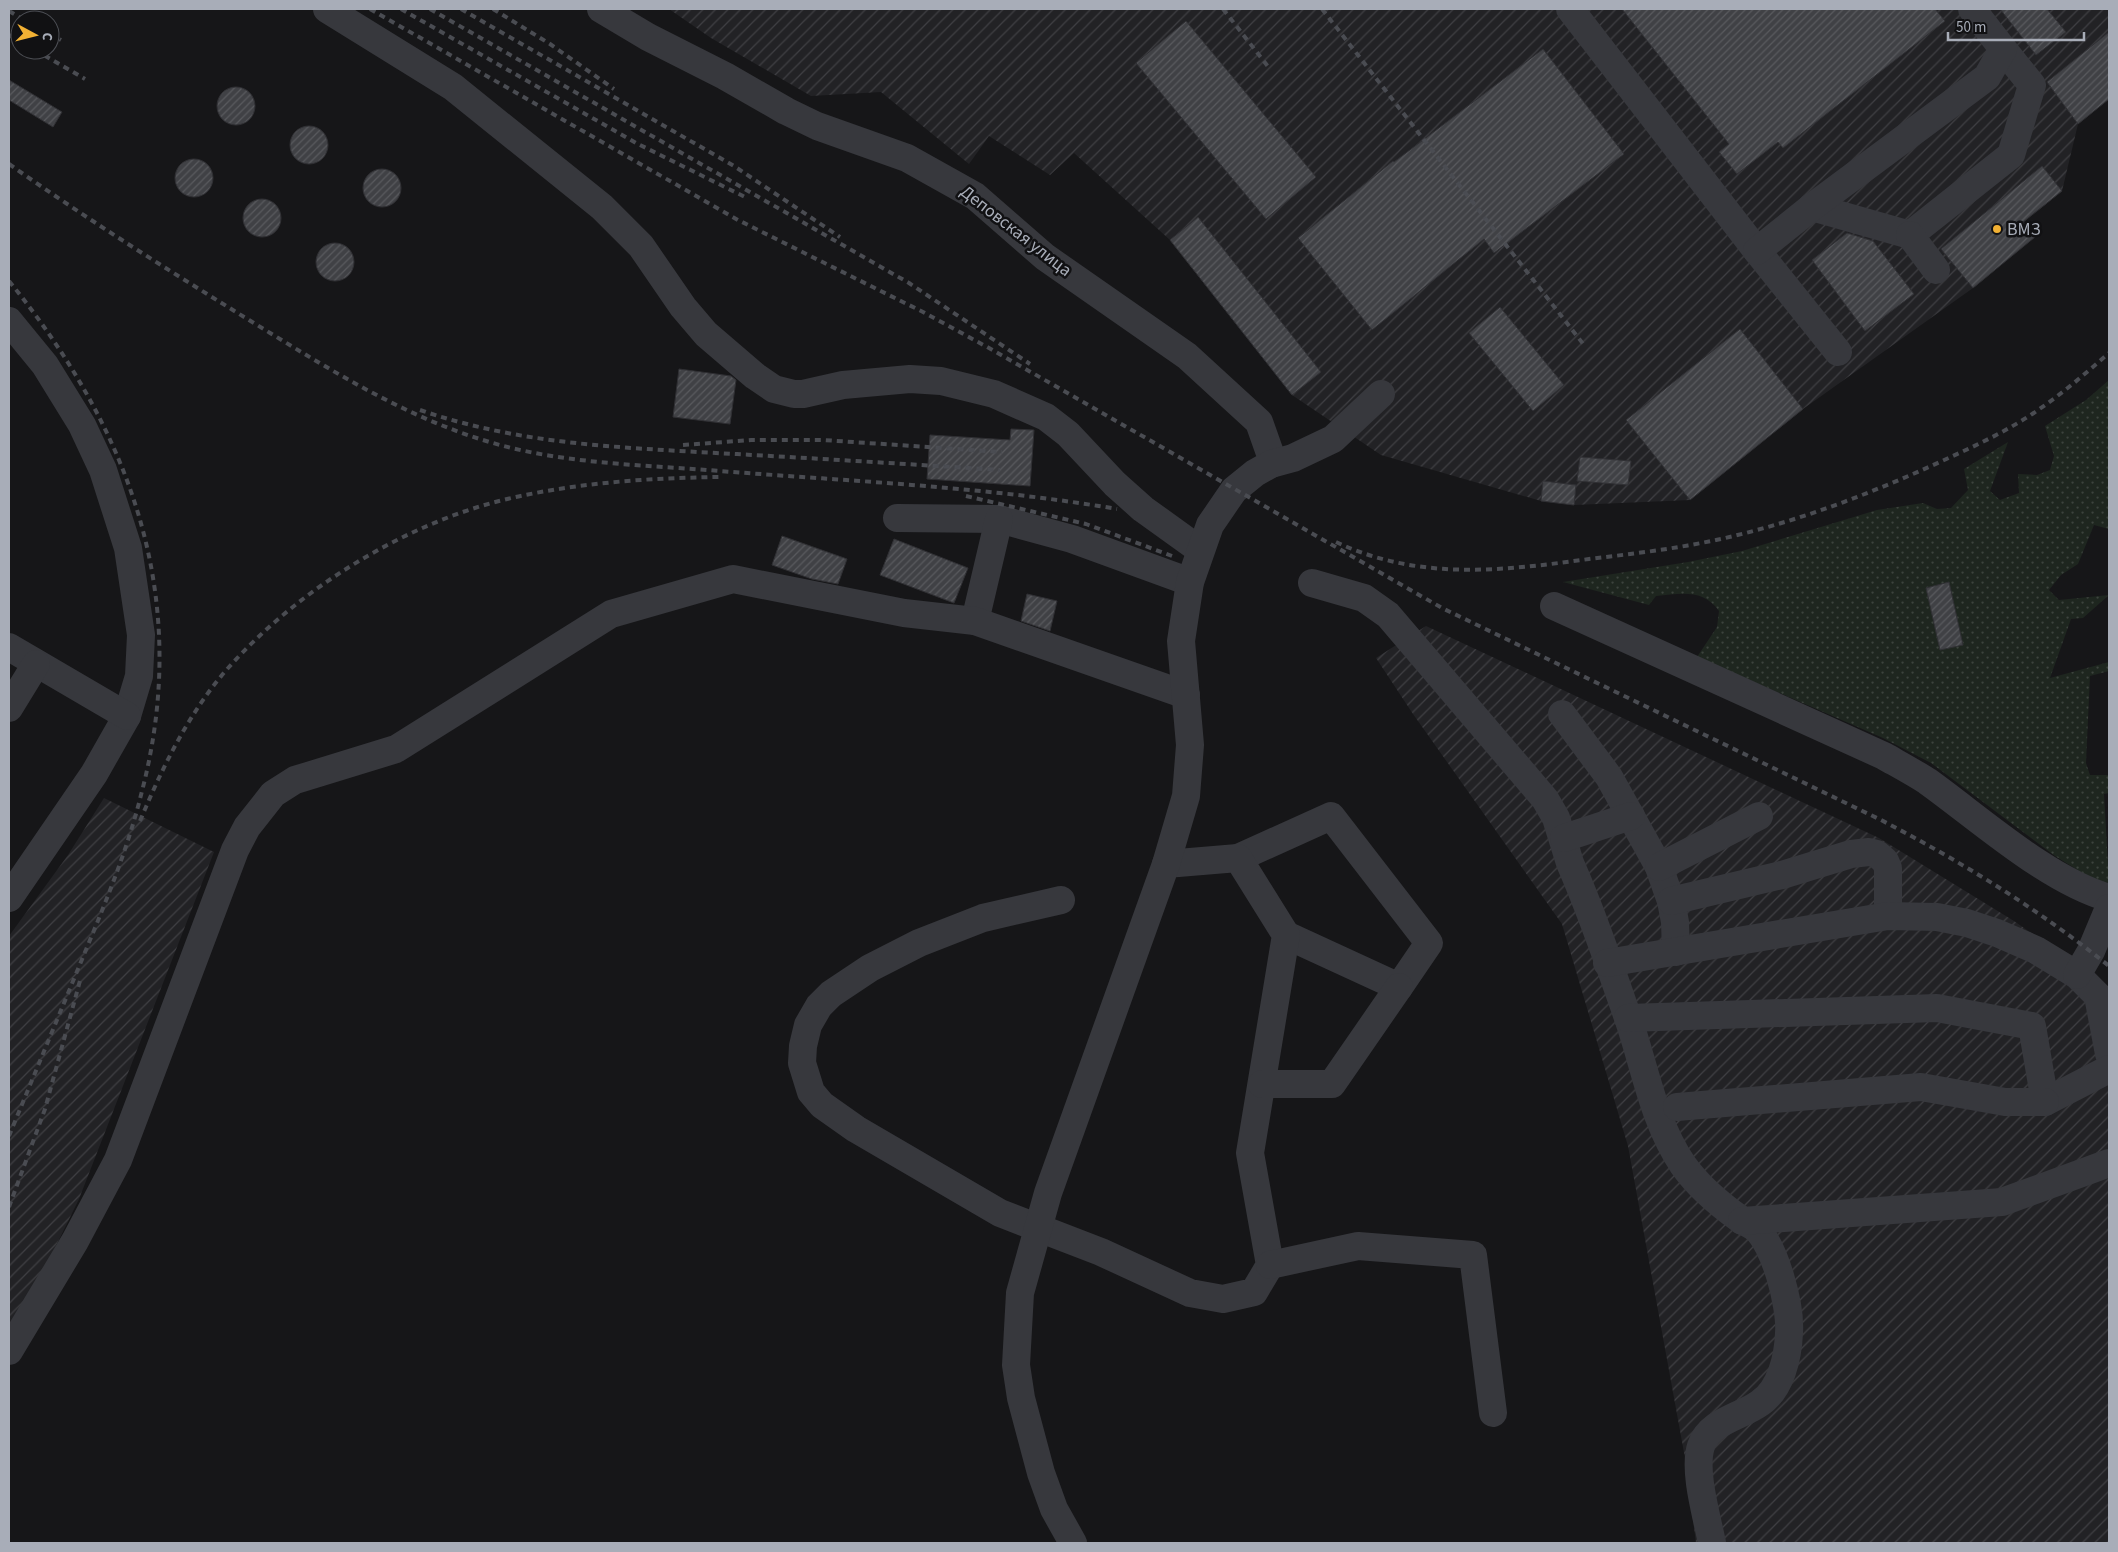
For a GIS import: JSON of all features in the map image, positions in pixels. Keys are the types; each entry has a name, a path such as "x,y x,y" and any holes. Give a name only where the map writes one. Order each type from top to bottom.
{"street":[{"path":"327,9 453,87 602,207 640,246 683,307 706,334 755,376 774,389 794,394 803,394 843,385 910,379 941,381 994,394 1046,417 1068,434 1092,461 1143,509 1200,550"},
{"name":"Деповская улица","path":"601,9 648,37 725,76 786,111 817,126 907,158 975,196 1046,258 1187,356 1259,422 1271,456 1271,464"},
{"path":"1570,9 1757,251 1838,352"},
{"path":"1910,235 2011,155 2032,85 1972,9"},
{"path":"1757,251 1812,207 1987,77 2003,49"},
{"path":"1812,207 1910,235 1936,270"},
{"path":"9,321 45,365 82,425 103,470 118,512 135,582 141,635 139,676 127,716 94,774 9,898"},
{"path":"1073,1543 1054,1509 1041,1473 1021,1398 1016,1366 1020,1293 1037,1227 1166,864 1186,796 1190,745 1181,641 1190,582 1210,525 1222,504 1254,473 1271,464 1293,458 1333,439 1381,394"},
{"path":"897,518 999,519 1072,539 1190,582"},
{"path":"975,621 999,519"},
{"path":"9,1352 76,1241 118,1160 140,1107 235,850 247,827 273,794 295,780 396,749 611,614 733,579 904,613 975,621 1186,695"},
{"path":"1312,583 1364,598 1388,615 1531,780 1556,818 1564,838 1628,1018 1656,1110 1683,1165 1701,1186 1742,1221 1755,1227 1770,1250 1788,1306 1789,1332 1777,1386 1761,1403 1720,1424 1710,1432 1702,1444 1699,1458 1700,1477 1712,1543"},
{"path":"1554,606 1884,756 1926,781 1957,805 2066,880 2109,898"},
{"path":"9,647 127,716"},
{"path":"9,708 36,664"},
{"path":"1562,714 1609,777 1659,867 1675,922 1676,952"},
{"path":"1166,864 1238,858 1331,816 1429,943 1332,1084 1262,1084"},
{"path":"1564,838 1630,816"},
{"path":"1659,867 1759,816"},
{"path":"1670,901 1782,875 1851,854 1869,852 1877,854 1885,861 1888,868 1888,916"},
{"path":"1238,858 1286,935 1399,987"},
{"path":"1061,900 969,923 919,943 870,968 831,994 819,1006 808,1025 803,1046 802,1063 811,1092 836,1116 982,1203 1022,1222 1100,1252 1190,1293 1223,1299 1254,1292 1270,1265 1250,1153 1286,935"},
{"path":"2077,975 2109,908"},
{"path":"1607,963 1888,916 1920,916 1968,923 2036,950 2077,975 2098,996 2109,1054"},
{"path":"1628,1018 1937,1008 2032,1026 2044,1102"},
{"path":"1677,1107 1921,1087 2005,1102 2044,1102 2109,1069"},
{"path":"1742,1221 2002,1202 2109,1162"},
{"path":"1270,1265 1358,1246 1473,1255 1493,1413"}],"shaded area":[{"path":"669,9 2109,9 2109,99 2078,124 2062,191 2024,222 2035,237 1973,288 1803,409 1690,500 1574,505 1541,501 1381,455 1292,395 1170,240 1074,153 1050,175 989,136 969,164 881,92 811,96 711,38"},
{"path":"2109,380 2109,529 2094,525 2078,564 2061,575 2049,590 2059,600 2109,595 2083,618 2071,619 2050,678 2109,662 2109,671 2090,676 2086,763 2090,775 2109,775 2109,793 2104,794 2109,883 2092,879 2055,856 1931,763 1883,738 1697,657 1717,627 1719,611 1706,599 1690,594 1674,594 1656,596 1649,605 1563,582 1688,562 1742,551 1877,510 1923,503 1937,509 1951,508 1968,490 1964,469 2008,442 1990,491 2000,500 2019,493 2018,474 2037,475 2050,470 2054,456 2045,426 2086,400"},
{"path":"1426,626 1879,838 2014,921 2109,988 2109,1543 1696,1543 1685,1458 1628,1146 1562,924 1413,714 1376,658"},
{"path":"104,798 214,852 79,1199 51,1256 9,1329 9,936 68,855"}],"building":[{"path":"1622,9 1935,9 1945,21 1783,148 1778,142 1737,174 1719,152 1729,144"},
{"path":"2000,9 2047,9 2066,32 2036,55"},
{"path":"1186,21 1316,177 1266,219 1136,63"},
{"path":"2109,32 2109,99 2078,124 2047,82"},
{"path":"1543,49 1624,154 1494,253 1484,239 1372,330 1298,238 1393,161"},
{"path":"9,80 62,112 53,127 9,100"},
{"path":"236,87 250,92 255,106 250,120 236,125 222,120 217,106 222,92"},
{"path":"309,126 323,131 328,145 323,159 309,164 295,159 290,145 295,131"},
{"path":"194,159 208,164 213,178 208,192 194,197 180,192 175,178 180,164"},
{"name":"ВМЗ","path":"2042,166 2062,191 2023,222 2035,237 1973,288 1941,249"},
{"path":"382,169 396,174 401,188 396,202 382,207 368,202 363,188 368,174"},
{"path":"262,199 276,204 281,218 276,232 262,237 248,232 243,218 248,204"},
{"path":"1198,217 1321,372 1292,395 1170,240"},
{"path":"1847,233 1873,241 1914,294 1865,331 1812,260"},
{"path":"335,243 349,248 354,262 349,276 335,281 321,276 316,262 321,248"},
{"path":"1500,307 1564,385 1533,411 1469,333"},
{"path":"1740,329 1803,409 1690,500 1626,420"},
{"path":"679,369 731,376 736,380 730,424 673,417"},
{"path":"1011,429 1034,430 1030,486 927,479 930,435 1010,440"},
{"path":"1580,457 1631,461 1628,485 1577,481"},
{"path":"1543,481 1576,485 1574,505 1541,501"},
{"path":"782,536 847,559 838,584 812,579 772,565"},
{"path":"894,539 968,568 954,603 880,575"},
{"path":"1949,582 1963,645 1940,650 1926,588"},
{"path":"1027,594 1057,601 1050,631 1021,621"}],"railway":[{"path":"370,9 738,220 923,312 989,348 1442,608 1911,836 1999,887 2055,925 2109,966"},
{"path":"401,9 638,144 747,198"},
{"path":"430,9 909,283 1030,364"},
{"path":"461,9 734,166 840,237"},
{"path":"493,9 550,44 614,89"},
{"path":"1223,9 1270,69"},
{"path":"1322,9 1584,345"},
{"path":"52,60 85,79"},
{"path":"9,164 128,244 309,357 370,392 433,422 500,445 577,460 964,489 1117,509"},
{"path":"9,281 52,338 88,397 118,457 140,520 154,584 159,651 156,720 142,791 129,837 105,904 9,1136"},
{"path":"1336,542 1398,563 1429,568 1461,570 1524,567 1652,551 1744,533 1798,518 1852,499 1945,460 1986,440 2013,426 2047,403 2109,353"},
{"path":"420,410 494,430 530,437 603,446 1000,470"},
{"path":"683,445 751,440 823,440 1002,452"},
{"path":"140,821 178,740 201,702 229,667 256,639 286,613 352,565 424,527 461,512 499,501 581,486 664,479 720,477"},
{"path":"966,496 1086,524 1172,556"},
{"path":"9,1207 45,1109 81,977"}],"place":[{"name":"ВМЗ","path":"1997,229"}]}
